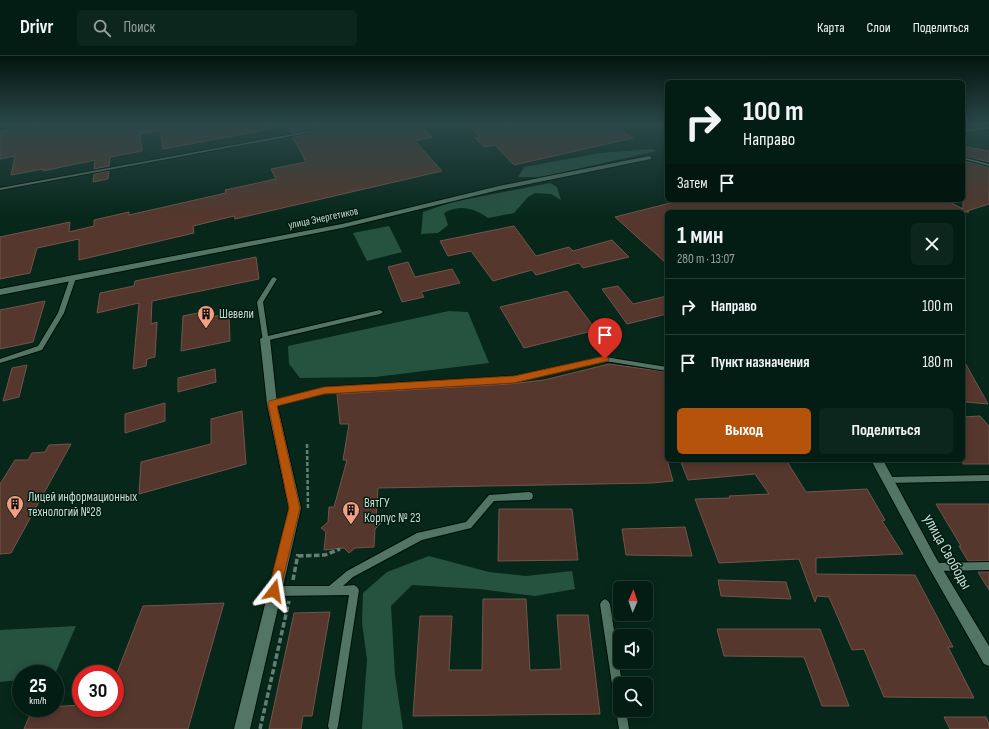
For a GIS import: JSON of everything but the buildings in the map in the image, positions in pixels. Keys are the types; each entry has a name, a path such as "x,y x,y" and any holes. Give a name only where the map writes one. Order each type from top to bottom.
{"street":[{"name":"улица Энергетиков","path":"0,292 342,226 499,188 649,158"},
{"path":"242,729 295,508 272,404 264,339"},
{"name":"улица Свободы","path":"878,462 935,567 984,643 989,659"}],"lane":[{"path":"0,189 183,155"},
{"path":"965,159 989,165"},
{"path":"0,361 40,348 61,313 73,278"},
{"path":"274,279 260,302 264,339 380,312"},
{"path":"272,404 324,390 514,379 605,359 665,369"},
{"path":"887,480 989,478"},
{"path":"330,591 350,574 420,536 468,525 492,498 529,496"},
{"path":"935,567 989,566"},
{"path":"274,591 354,590 333,726"},
{"path":"605,604 616,677"},
{"path":"622,717 624,729"}],"path":[{"path":"298,556 325,555 340,549"}],"green space":[{"path":"587,155 637,155 541,177 518,177 524,167"},
{"path":"550,183 557,187 561,200 551,194 535,193 528,197 514,213 488,218 467,208 450,210 444,213 448,225 438,233 421,234 423,212 452,202"},
{"path":"389,226 402,252 367,261 353,233"},
{"path":"449,311 468,312 489,363 375,377 300,378 289,364 288,346"},
{"path":"429,556 489,572 526,576 572,571 575,589 535,596 479,589 412,585 391,606 395,675 403,729 362,729 367,659 362,623 363,593 387,572"},
{"path":"76,626 59,665 12,665 12,681 0,682 0,630"}],"place":[{"name":"Шевели","path":"206,329"},
{"name":"Лицей информационных технологий №28","path":"15,519"},
{"name":"ВятГУ Корпус № 23","path":"351,525"}],"route":[{"path":"274,591 295,508 272,404 324,390 514,379 605,359"}]}
